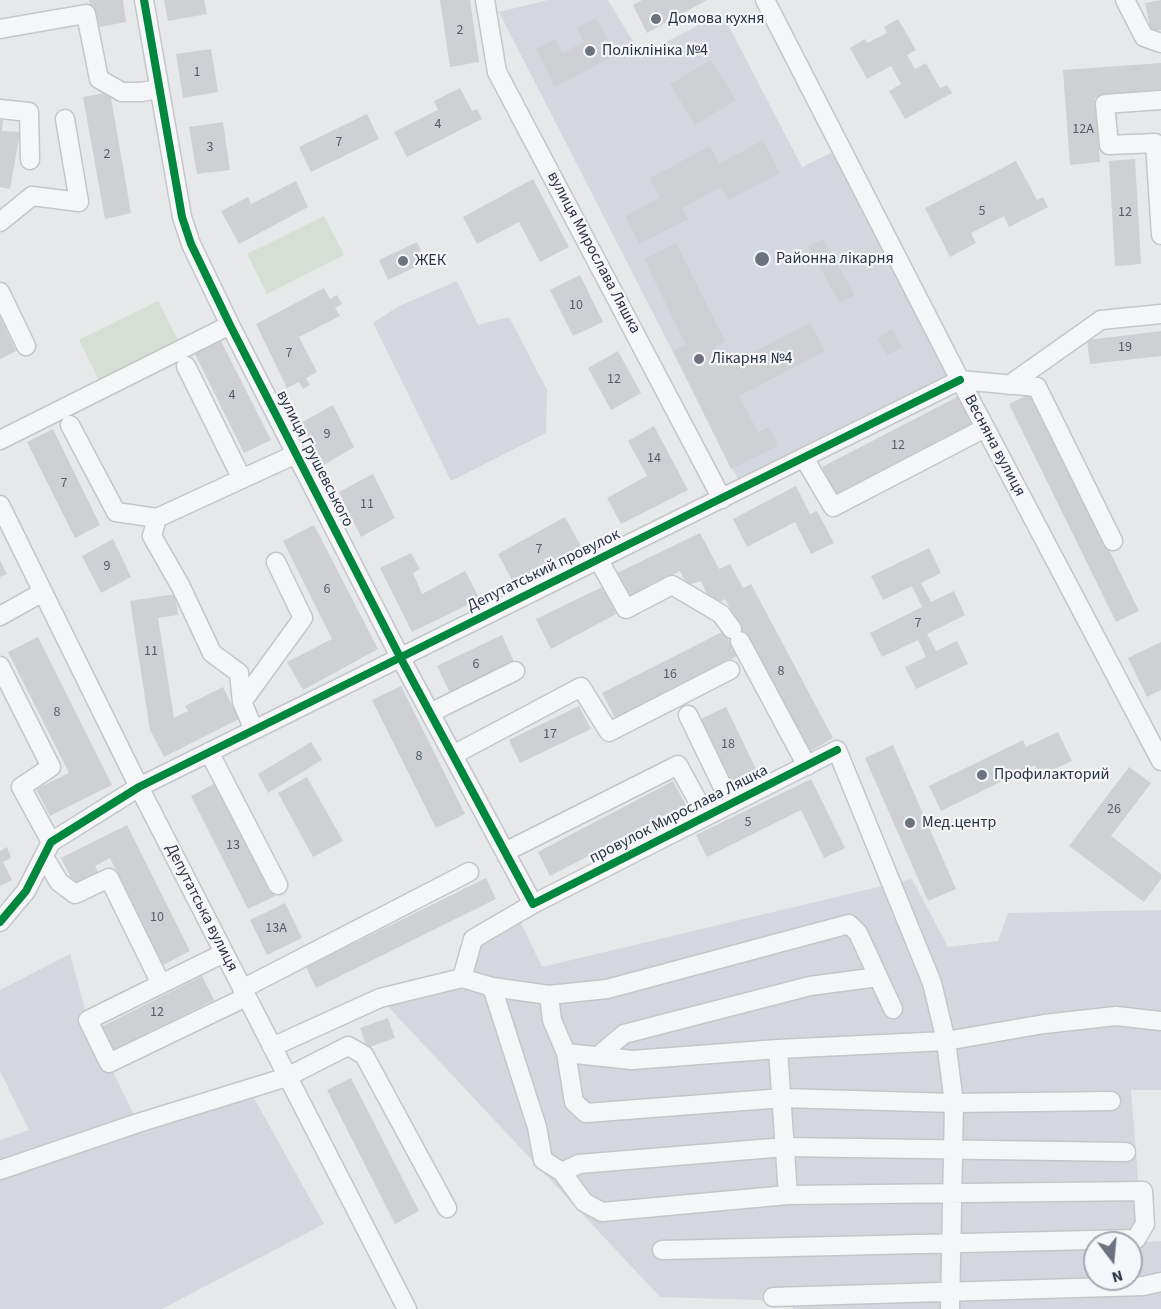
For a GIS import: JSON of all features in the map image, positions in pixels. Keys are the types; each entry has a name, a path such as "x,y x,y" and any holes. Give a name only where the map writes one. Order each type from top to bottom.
{"street":[{"name":"вулиця Грушевського","path":"144,0 186,232 230,325 400,657 533,904"},
{"name":"Весняна вулиця","path":"765,0 960,380 1161,762"},
{"path":"1125,0 1144,37 1161,43"},
{"name":"вулиця Мирослава Ляшка","path":"488,1 497,72 722,499"},
{"path":"0,29 86,14 99,80 122,92 141,92 159,88"},
{"path":"1161,100 1105,104 1109,145 1155,143 1161,235"},
{"path":"0,109 29,112 30,159"},
{"path":"0,222 32,196 79,202 65,119"},
{"path":"0,292 26,346"},
{"path":"1009,385 1101,320 1161,314"},
{"path":"0,440 230,325"},
{"path":"186,366 242,479"},
{"path":"960,380 1037,387 1113,541"},
{"name":"Депутатський провулок","path":"47,850 139,787 960,380"},
{"path":"70,426 116,512 158,518 296,454"},
{"path":"804,458 833,507 985,428"},
{"name":"Депутатська вулиця","path":"0,505 139,787 401,1304"},
{"path":"158,518 152,536 181,586 212,653 239,673 242,702 254,730"},
{"path":"598,559 626,609 672,585 721,614 736,635 807,766"},
{"path":"242,702 303,618 276,562"},
{"path":"0,616 43,592"},
{"path":"0,666 51,767 21,787 59,882 75,894 109,878 161,984"},
{"path":"453,755 581,687 609,732 730,670"},
{"path":"430,713 515,672"},
{"path":"688,715 732,804"},
{"name":"провулок Мирослава Ляшка","path":"462,978 473,939 533,904 837,750 932,983 946,1041"},
{"path":"209,752 279,885"},
{"path":"505,852 678,765 706,816"},
{"path":"0,922 26,891 47,850"},
{"path":"224,953 88,1020 109,1063 469,872"},
{"path":"272,1047 380,998 462,978 492,987 549,995 607,989 849,924 858,933 893,1009"},
{"path":"598,1056 624,1034 810,986 878,977"},
{"path":"492,987 537,1127 543,1160 562,1172 584,1202 603,1212 788,1195 1143,1191 1146,1224 1136,1239 662,1250"},
{"path":"549,995 552,1020 566,1053 574,1102 586,1113 783,1098 954,1103 1110,1101"},
{"path":"566,1053 632,1060 778,1049 946,1041 1044,1024 1116,1016 1161,1021"},
{"path":"946,1041 954,1103 950,1300"},
{"path":"0,1170 138,1123 287,1077 348,1046 364,1055 447,1208"},
{"path":"778,1049 788,1195"},
{"path":"562,1172 579,1164 785,1147 1126,1152"},
{"path":"772,1297 950,1300 1143,1286 1161,1282"}],"shaded area":[{"name":"Районна лікарня","path":"548,0 608,0 641,55 722,13 802,167 841,148 960,380 743,489 499,12"},
{"path":"324,216 344,255 267,294 247,254"},
{"name":"ЖЕК","path":"457,281 478,325 509,317 547,390 546,433 451,481 373,323 399,306"},
{"path":"158,301 180,344 101,384 79,340"},
{"path":"912,879 948,947 998,941 1008,913 1161,910 1161,1090 1131,1090 1142,1231 1083,1231 1083,1291 1143,1291 1143,1242 1161,1241 1161,1309 793,1309 792,1301 660,1297 380,998 462,978 473,939 516,913 542,967"},
{"path":"70,954 88,1020 138,1123 249,1089 324,1224 162,1309 0,1309 0,1140 29,1130 0,1071 0,990"}],"building":[{"path":"89,0 123,0 126,22 94,28"},
{"path":"164,0 204,0 207,14 168,21"},
{"path":"440,0 470,0 479,62 450,67"},
{"name":"Домова кухня","path":"642,0 707,0 647,33 633,5"},
{"path":"1161,0 1161,30 1151,32 1145,3"},
{"name":"Поліклініка №4","path":"596,18 616,55 555,87 536,49 555,39 562,53 584,42 577,28"},
{"path":"898,19 916,50 907,55 915,69 926,63 940,88 947,85 952,93 905,119 889,91 901,84 891,66 867,79 850,48 865,39 867,43 887,33 884,27"},
{"path":"211,49 218,92 183,98 176,54"},
{"path":"711,60 736,100 695,125 670,84"},
{"path":"1161,63 1161,93 1095,98 1100,162 1070,165 1063,70"},
{"path":"460,88 472,111 477,109 482,119 407,157 394,132 438,110 434,101"},
{"path":"110,92 131,213 105,219 83,97"},
{"path":"367,114 379,139 311,172 299,147"},
{"path":"0,120 3,120 2,131 20,132 10,189 0,187"},
{"path":"223,122 230,170 197,174 189,127"},
{"path":"763,140 780,173 728,200 721,187 682,208 688,219 639,244 625,216 660,198 650,178 710,146 719,164"},
{"path":"1135,159 1141,264 1115,266 1109,161"},
{"path":"1016,161 1037,200 1043,197 1048,207 1009,227 1004,216 971,233 976,243 950,257 925,208"},
{"path":"533,179 569,247 540,262 519,222 477,244 463,217"},
{"path":"296,181 308,207 239,244 221,211 248,197 251,204"},
{"path":"823,239 855,295 840,303 808,247"},
{"name":"ЖЕК","path":"417,242 426,262 388,280 379,260"},
{"name":"Лікарня №4","path":"676,243 725,341 715,346 725,367 810,323 825,351 739,396 758,432 769,427 778,446 731,469 673,351 686,345 644,259"},
{"path":"580,275 603,322 573,336 550,290"},
{"path":"324,288 330,299 337,295 342,304 335,308 340,316 299,337 317,372 306,378 310,385 303,389 299,382 287,388 256,324"},
{"path":"0,317 16,351 0,359"},
{"path":"892,329 902,347 887,355 877,338"},
{"path":"1161,331 1161,356 1090,364 1087,340"},
{"path":"220,339 271,440 244,453 194,352"},
{"path":"618,351 641,393 611,410 588,368"},
{"path":"1032,393 1139,611 1116,622 1009,404"},
{"path":"959,396 974,425 836,495 822,467"},
{"path":"333,405 354,447 322,466 301,423"},
{"path":"654,426 688,490 621,524 607,498 647,476 628,441"},
{"path":"53,429 100,525 75,538 27,442"},
{"path":"373,474 395,518 361,537 339,492"},
{"path":"796,486 810,514 817,511 834,543 811,554 795,522 747,547 733,519"},
{"path":"565,517 581,546 513,582 498,554"},
{"path":"314,525 378,649 303,690 287,662 332,639 283,541"},
{"path":"700,533 719,569 730,564 743,588 751,584 833,738 809,752 725,599 712,606 701,581 687,585 680,571 625,599 613,575"},
{"path":"113,539 131,577 101,593 82,556"},
{"path":"929,548 941,573 921,583 931,602 954,591 965,615 927,634 936,651 957,641 968,664 916,689 905,667 926,657 918,640 882,657 870,633 922,607 912,586 883,600 871,576"},
{"path":"411,553 420,569 413,573 422,594 465,571 480,599 412,632 380,568"},
{"path":"0,560 7,574 0,577"},
{"path":"604,586 616,614 551,649 536,619"},
{"path":"175,594 178,615 158,618 174,718 188,711 185,706 223,687 239,719 164,757 150,730 130,601"},
{"path":"724,631 737,656 615,718 602,693"},
{"path":"502,635 515,664 451,695 437,666"},
{"path":"38,637 112,785 50,816 36,789 69,773 8,652"},
{"path":"1161,642 1161,690 1147,697 1128,658"},
{"path":"401,686 465,814 436,828 372,700"},
{"path":"579,706 591,729 520,763 509,740"},
{"path":"726,707 757,771 731,784 699,720"},
{"name":"Профилакторий","path":"1058,732 1072,761 1040,776 1035,765 941,811 929,786 1023,740 1026,747"},
{"path":"311,742 322,760 268,793 258,774"},
{"name":"Мед.центр","path":"893,745 956,889 928,901 865,758"},
{"path":"1129,767 1151,783 1111,836 1161,874 1161,879 1144,902 1069,846"},
{"path":"307,777 343,841 313,857 278,793"},
{"path":"811,779 845,848 824,858 801,810 707,857 696,835"},
{"path":"673,781 686,805 550,876 538,852"},
{"path":"217,782 275,896 248,909 191,796"},
{"path":"127,825 190,951 163,965 110,858 95,866 98,872 74,884 61,858"},
{"path":"7,847 11,858 3,862 12,880 0,886 0,851"},
{"path":"486,878 496,899 316,988 306,967"},
{"path":"285,903 302,938 267,955 250,920"},
{"path":"202,976 214,1000 113,1050 101,1027"},
{"path":"388,1018 395,1038 367,1048 360,1028"},
{"path":"351,1078 419,1211 395,1224 327,1090"}],"cycle path":[{"path":"144,0 182,217 191,244 400,657 533,904 837,750"},
{"path":"0,922 26,891 51,842 139,787 960,380"}],"place":[{"name":"Домова кухня","path":"656,19"},
{"name":"Поліклініка №4","path":"590,51"},
{"name":"Районна лікарня","path":"762,259"},
{"name":"ЖЕК","path":"403,261"},
{"name":"Лікарня №4","path":"699,359"},
{"name":"Профилакторий","path":"982,775"},
{"name":"Мед.центр","path":"910,823"}]}
